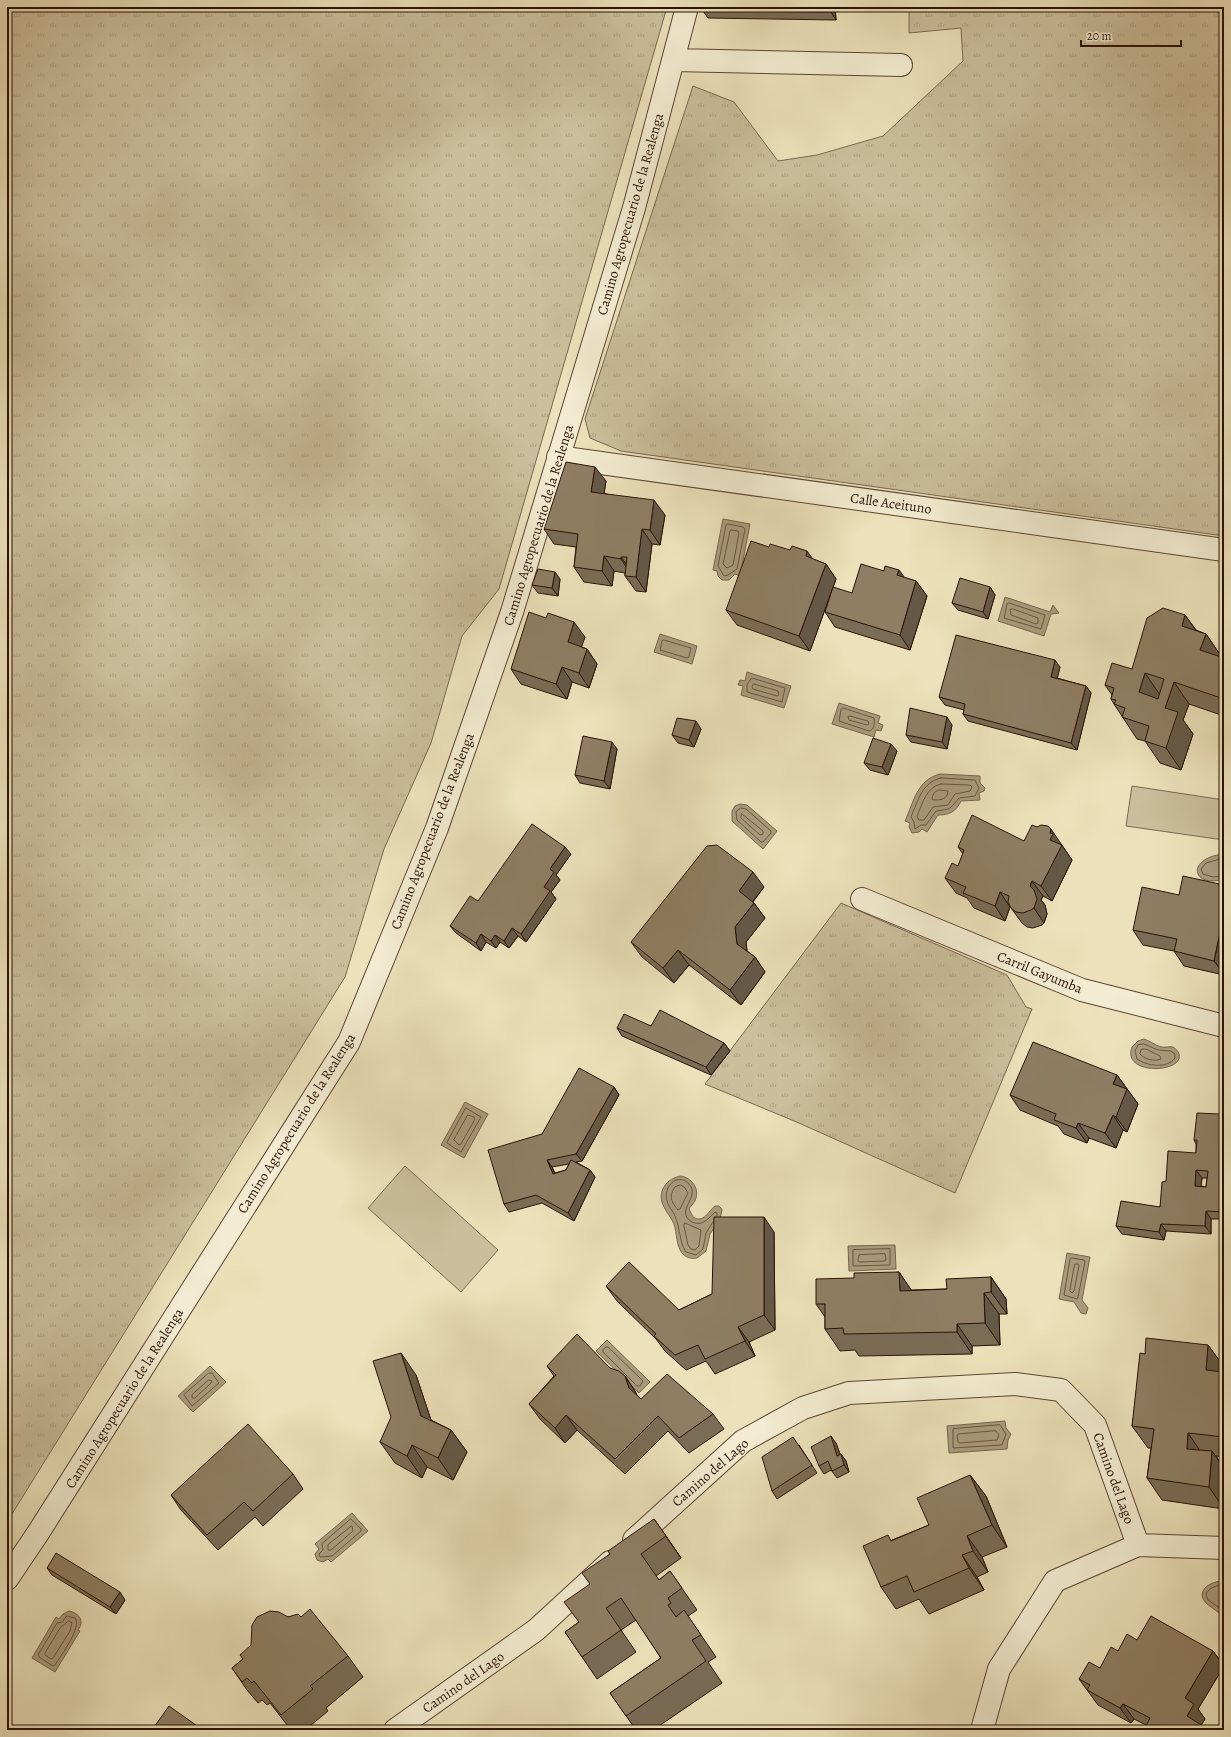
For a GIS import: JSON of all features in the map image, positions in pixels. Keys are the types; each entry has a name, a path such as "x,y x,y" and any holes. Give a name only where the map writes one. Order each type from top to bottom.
{"street":[{"name":"Camino Agropecuario de la Realenga","path":"7,1579 38,1534 349,1042 437,828 512,612 634,208 687,7"},
{"path":"674,60 901,65"},
{"name":"Calle Aceituno","path":"558,456 1224,550"},
{"name":"Carril Gayumba","path":"862,899 1082,990 1224,1026"},
{"name":"Camino del Lago","path":"395,1730 536,1630 743,1441 802,1408 849,1393 1015,1384 1061,1390 1094,1425 1138,1544"},
{"path":"982,1730 1000,1669 1055,1581 1138,1544 1224,1548"}],"green space":[{"path":"7,7 667,7 499,589 462,636 431,743 384,849 345,977 7,1522"},
{"path":"909,7 1224,7 1224,536 621,451 590,438 585,419 693,86 734,102 778,161 817,155 883,136 963,61 961,28 909,33"},
{"path":"1132,786 1224,800 1224,840 1126,826"},
{"path":"841,903 1007,975 1026,1007 1032,1009 955,1193 799,1123 705,1084"},
{"path":"405,1166 498,1250 461,1292 368,1208"}],"water":[{"path":"723,519 750,524 740,576 735,574 729,580 722,580 718,576 717,571 713,570"},
{"path":"1005,597 1050,612 1053,605 1059,613 1051,614 1044,636 998,621"},
{"path":"660,634 697,646 692,664 654,652"},
{"path":"747,672 791,686 784,708 741,695 743,686 738,685 740,680 745,681"},
{"path":"839,703 880,716 878,723 883,725 881,731 876,730 874,737 832,724"},
{"path":"940,774 980,776 980,783 985,788 984,791 979,793 980,800 961,801 957,808 952,812 938,815 927,832 922,829 919,832 912,833 909,827 910,823 905,821 917,792 926,781"},
{"path":"740,804 747,805 777,831 763,849 732,821 732,811 735,806"},
{"path":"1224,854 1224,879 1213,881 1205,880 1200,877 1197,872 1198,866 1203,861 1211,857"},
{"path":"1144,1039 1161,1047 1173,1047 1179,1053 1178,1060 1173,1065 1164,1068 1144,1067 1136,1063 1131,1056 1132,1047 1138,1041"},
{"path":"465,1102 488,1114 464,1158 441,1145"},
{"path":"681,1176 691,1181 696,1190 697,1194 694,1203 689,1209 693,1217 697,1219 703,1218 715,1206 719,1206 722,1209 720,1220 710,1234 706,1251 697,1258 688,1257 681,1251 674,1224 661,1200 664,1186 671,1179"},
{"path":"895,1245 896,1269 849,1271 848,1246"},
{"path":"1067,1253 1090,1257 1082,1300 1088,1308 1086,1314 1081,1313 1074,1302 1059,1299"},
{"path":"607,1340 650,1382 639,1393 596,1351"},
{"path":"210,1366 226,1382 193,1412 178,1396"},
{"path":"1005,1421 1006,1428 1011,1434 1008,1440 1007,1449 949,1453 947,1426"},
{"path":"352,1513 368,1531 331,1562 328,1559 323,1562 317,1560 315,1554 319,1549 315,1544"},
{"path":"1224,1581 1224,1619 1205,1602 1202,1595 1207,1586 1210,1584"},
{"path":"69,1611 73,1612 80,1618 81,1624 78,1630 80,1631 55,1672 32,1658 56,1617 59,1619 63,1614"}],"building":[{"path":"704,7 830,7 831,12 703,11"},
{"path":"566,462 595,467 591,492 654,500 650,530 642,529 636,577 625,576 627,557 621,557 621,559 604,556 602,571 574,567 578,534 544,529"},
{"path":"751,541 769,547 770,544 790,550 792,546 807,551 806,556 826,564 799,636 726,610"},
{"path":"861,564 884,571 885,566 899,570 897,575 916,581 900,635 825,612 833,587 852,593"},
{"path":"538,569 555,572 552,588 532,585"},
{"path":"960,578 990,587 983,612 952,603"},
{"path":"1163,608 1185,615 1182,626 1206,634 1200,650 1224,658 1224,699 1174,682 1165,708 1178,712 1166,748 1145,741 1149,726 1122,717 1125,708 1114,704 1116,700 1111,699 1114,688 1105,685 1112,663 1132,669 1147,618","holes":["1145,673 1164,679 1158,699 1139,692"]},
{"path":"529,612 546,618 548,613 574,622 568,642 587,649 579,673 562,667 556,684 511,669"},
{"path":"956,635 1055,660 1051,677 1086,686 1071,743 963,714 965,704 939,697"},
{"path":"910,708 947,717 942,742 906,735"},
{"path":"677,718 696,721 689,740 672,735"},
{"path":"583,736 612,742 604,781 575,775"},
{"path":"873,738 891,744 882,767 864,763"},
{"path":"972,815 1024,841 1032,825 1037,827 1041,825 1048,826 1051,829 1050,833 1053,834 1050,840 1062,845 1041,886 1032,881 1030,886 1034,890 1037,899 1034,908 1031,910 1023,913 1016,912 1011,908 1008,902 1009,896 1000,892 995,906 963,893 966,887 945,878 952,863 958,866 964,850 958,847"},
{"path":"532,824 565,847 550,869 554,872 544,887 550,891 521,934 512,928 504,941 495,935 491,941 481,934 476,943 450,926 470,896 478,901"},
{"path":"717,845 753,872 739,891 754,903 735,927 737,944 755,957 730,990 678,950 663,968 631,942 707,846"},
{"path":"1183,876 1224,885 1224,913 1214,961 1174,951 1177,939 1133,930 1142,887 1179,895"},
{"path":"660,1010 724,1043 706,1067 617,1028 624,1014 651,1026"},
{"path":"1033,1042 1117,1075 1113,1084 1127,1089 1116,1117 1113,1115 1105,1133 1078,1123 1076,1128 1054,1120 1056,1114 1010,1095"},
{"path":"579,1068 614,1087 576,1154 547,1160 553,1174 566,1170 571,1160 590,1170 568,1213 536,1195 504,1204 488,1150 542,1134"},
{"path":"1220,1110 1224,1111 1224,1212 1206,1211 1205,1226 1161,1224 1159,1232 1116,1226 1121,1201 1160,1207 1162,1182 1166,1181 1168,1151 1196,1153 1197,1140 1194,1140 1197,1113 1220,1114","holes":["1196,1170 1208,1171 1206,1187 1195,1186"]},
{"path":"714,1217 764,1217 764,1315 738,1327 745,1341 705,1359 698,1345 675,1355 654,1336 656,1334 606,1286 629,1262 679,1310 712,1294"},
{"path":"899,1272 900,1291 947,1289 946,1279 991,1277 991,1292 984,1293 985,1323 957,1324 957,1332 844,1334 843,1328 825,1329 825,1304 816,1304 816,1279 854,1278 854,1273"},
{"path":"577,1334 610,1368 619,1371 625,1376 629,1388 641,1399 667,1374 713,1414 679,1438 658,1416 615,1459 566,1415 555,1428 529,1404 556,1375 547,1366"},
{"path":"1146,1338 1208,1345 1206,1370 1224,1372 1224,1437 1188,1433 1187,1449 1212,1451 1209,1487 1147,1478 1154,1429 1132,1426 1140,1353 1145,1354"},
{"path":"401,1353 421,1416 451,1430 438,1458 412,1445 407,1456 380,1442 391,1417 373,1361"},
{"path":"248,1424 293,1474 253,1511 244,1502 207,1535 171,1495"},
{"path":"831,1436 837,1456 841,1454 844,1465 832,1471 828,1461 819,1466 811,1447"},
{"path":"793,1437 812,1465 772,1491 762,1457"},
{"path":"970,1475 992,1525 967,1536 973,1551 962,1555 969,1568 914,1592 907,1576 881,1587 863,1546 888,1535 891,1541 929,1525 917,1498"},
{"path":"654,1519 666,1536 641,1554 659,1580 670,1571 682,1588 668,1598 671,1603 668,1605 676,1617 684,1610 701,1635 692,1640 706,1661 626,1716 610,1693 661,1658 621,1598 606,1608 621,1630 582,1657 565,1632 579,1622 564,1602 590,1584 582,1573 610,1554 608,1551"},
{"path":"56,1553 120,1592 110,1607 47,1568"},
{"path":"310,1609 348,1656 310,1686 313,1689 281,1715 254,1681 252,1683 247,1678 242,1682 232,1668 243,1659 240,1655 251,1645 252,1625 257,1617 270,1611 279,1612 288,1617 298,1614 301,1617"},
{"path":"1151,1616 1213,1651 1185,1698 1194,1704 1187,1716 1206,1728 1205,1730 1144,1730 1150,1718 1123,1704 1120,1708 1087,1690 1090,1685 1079,1679 1089,1662 1100,1668 1111,1647 1118,1651 1127,1634 1137,1640"},
{"path":"169,1706 200,1728 198,1730 152,1730"}]}
